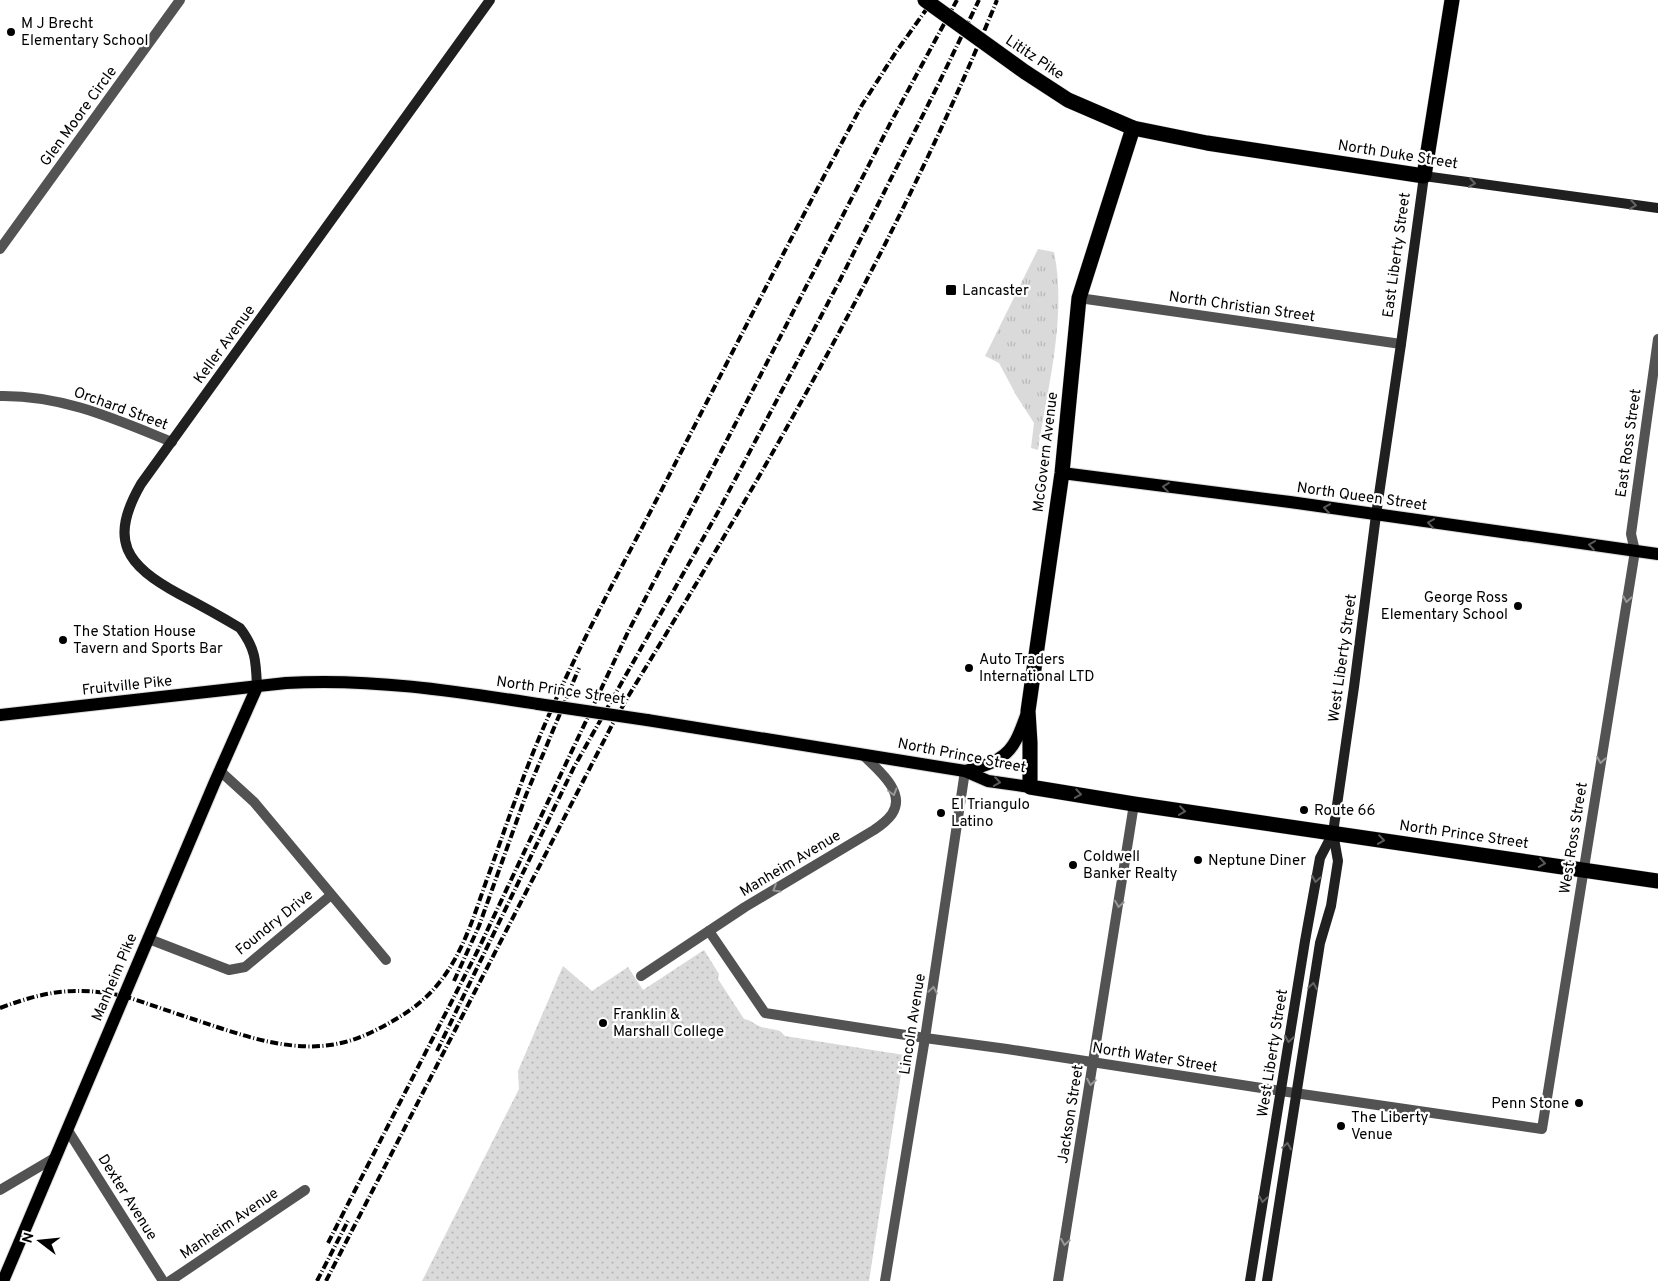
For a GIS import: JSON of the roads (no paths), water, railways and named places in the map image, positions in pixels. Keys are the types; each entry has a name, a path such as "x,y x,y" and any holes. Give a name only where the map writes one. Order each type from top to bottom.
{"highway":[{"name":"Lititz Pike","path":"925,0 1025,72 1068,100 1134,128"},
{"name":"East Liberty Street","path":"1424,176 1452,0"},
{"name":"North Duke Street","path":"1134,128 1208,143 1424,176"},
{"name":"McGovern Avenue","path":"1030,786 1028,711 1062,472 1079,298 1134,128"},
{"name":"North Prince Street","path":"1030,786 1134,804 1658,881"}],"main road":[{"name":"Keller Avenue","path":"257,687 254,654 250,640 240,628 153,579 134,561 127,548 124,536 124,525 132,500 141,484 490,0"},
{"name":"North Duke Street","path":"1424,176 1658,208"},
{"name":"East Liberty Street","path":"1376,515 1424,176"},
{"name":"North Queen Street","path":"1062,472 1658,554"},
{"name":"West Liberty Street","path":"1267,1281 1320,944 1331,906 1338,861 1333,834 1376,515"},
{"name":"North Prince Street","path":"257,687 309,682 397,685 647,720 863,754 965,771 988,781 1030,786"},
{"name":"Fruitville Pike","path":"0,715 257,687"},
{"name":"Manheim Pike","path":"3,1281 257,687"},
{"path":"965,771 985,766 1002,757 1013,746 1028,711"},
{"name":"West Liberty Street","path":"1250,1281 1320,858 1333,834"}],"street":[{"name":"Glen Moore Circle","path":"0,249 180,0"},
{"name":"North Christian Street","path":"1079,298 1401,344"},
{"name":"East Ross Street","path":"1635,551 1631,534 1658,340"},
{"name":"Orchard Street","path":"0,396 21,396 63,402 96,412 172,442"},
{"name":"West Ross Street","path":"1542,1129 1635,551"},
{"name":"Manheim Avenue","path":"641,976 745,907 874,830 892,815 896,802 892,784 863,754"},
{"name":"Foundry Drive","path":"220,771 254,802 386,960"},
{"name":"Lincoln Avenue","path":"885,1281 925,1038 965,771"},
{"name":"Jackson Street","path":"1058,1281 1134,804"},
{"name":"Foundry Drive","path":"149,939 229,970 245,967 331,894"},
{"name":"North Water Street","path":"709,931 765,1013 1542,1129"},
{"name":"Dexter Avenue","path":"67,1129 163,1281"},
{"path":"0,1190 56,1157"},
{"name":"Manheim Avenue","path":"170,1281 305,1190"}],"railway":[{"path":"0,1008 47,994 90,991 124,996 216,1027 269,1042 287,1045 323,1046 349,1041 380,1028 401,1016 434,989 457,956 465,938 512,808 547,720 602,605 862,105 896,52 933,0"},
{"path":"328,1243 478,950 628,632 891,122 957,0"},
{"path":"437,1051 574,767 718,512 840,280 979,0"},
{"path":"326,1281 612,725 779,441 873,268 917,180 997,0"},
{"path":"454,981 479,926 526,795 579,668"},
{"path":"317,1281 349,1219"}],"place":[{"name":"M J Brecht Elementary School","path":"11,32"},
{"name":"Lancaster","path":"951,290"},
{"name":"George Ross Elementary School","path":"1518,606"},
{"name":"The Station House Tavern and Sports Bar","path":"63,640"},
{"name":"Auto Traders International LTD","path":"969,668"},
{"name":"Route 66","path":"1304,810"},
{"name":"El Triangulo Latino","path":"941,813"},
{"name":"Neptune Diner","path":"1198,860"},
{"name":"Coldwell Banker Realty","path":"1073,865"},
{"name":"Franklin & Marshall College","path":"603,1023"},
{"name":"Penn Stone","path":"1579,1103"},
{"name":"The Liberty Venue","path":"1341,1126"}]}
